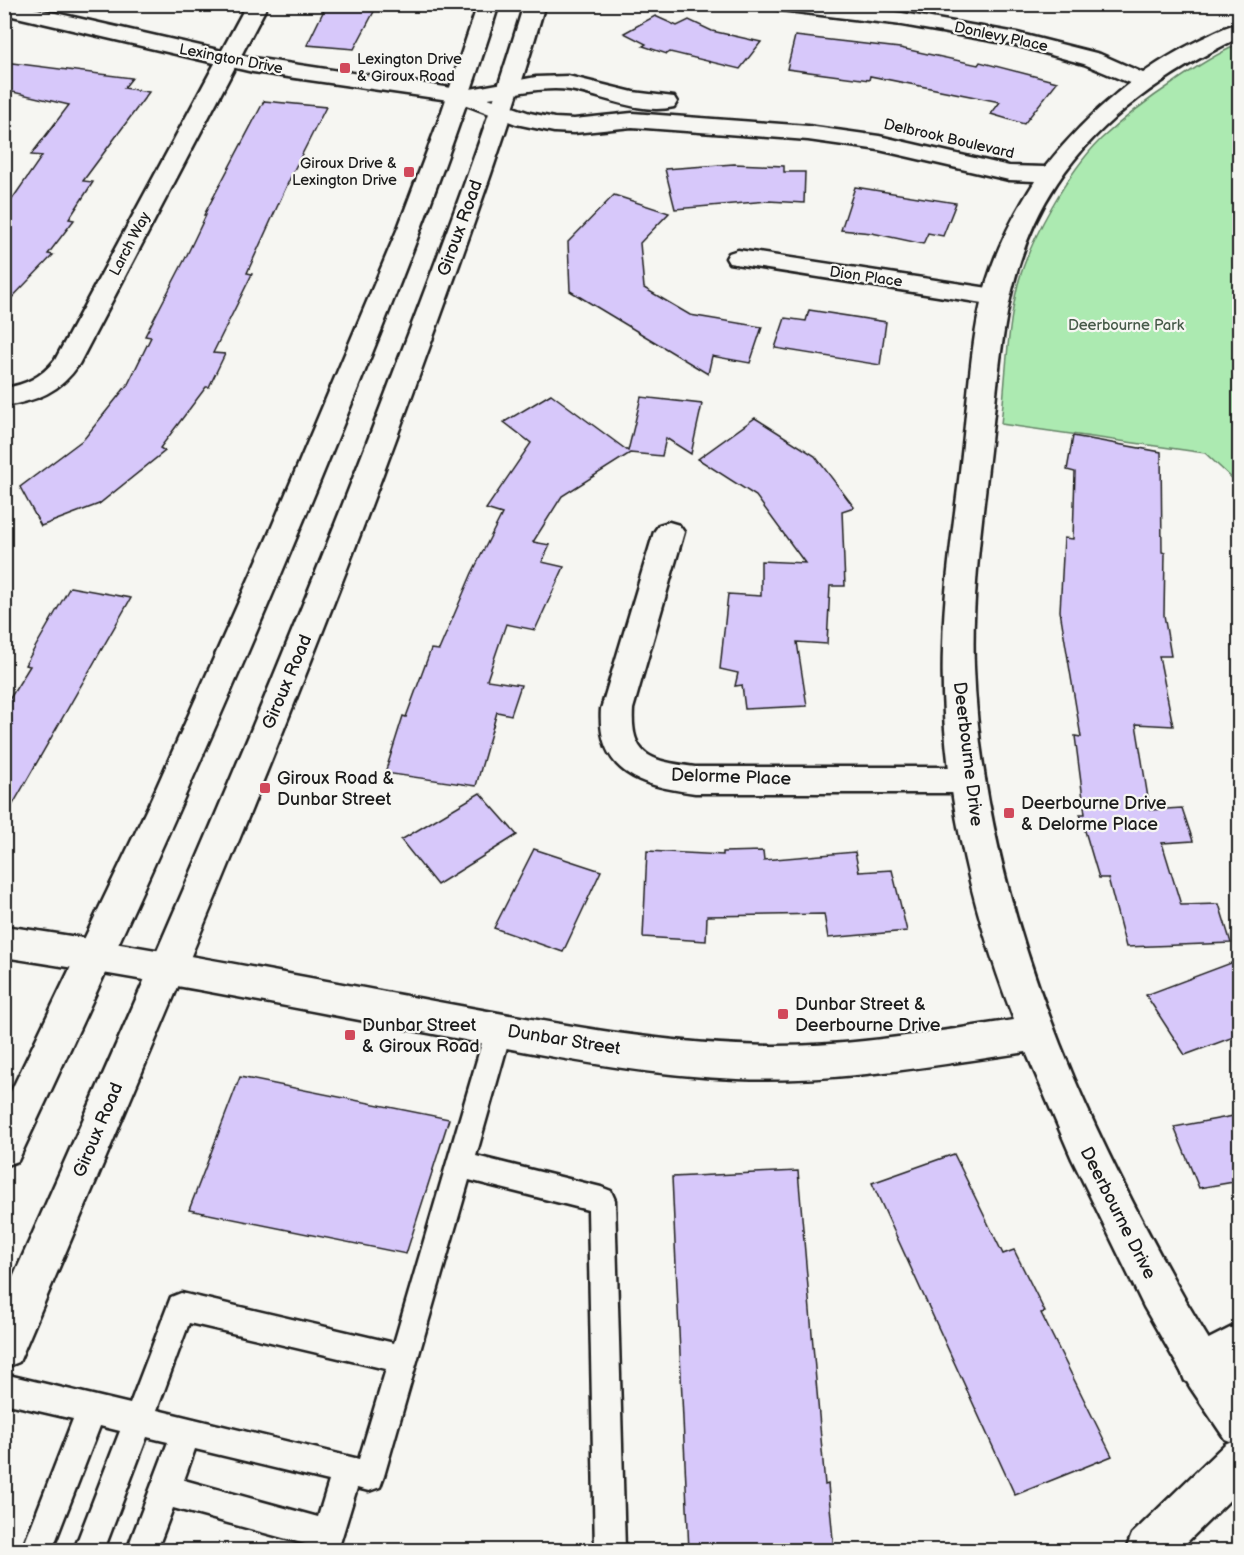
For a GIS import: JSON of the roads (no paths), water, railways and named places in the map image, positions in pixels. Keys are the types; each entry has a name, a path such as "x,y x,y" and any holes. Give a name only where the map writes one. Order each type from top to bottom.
{"street":[{"name":"Larch Way","path":"4,397 34,391 49,383 66,364 258,4"},
{"path":"4,1148 97,956 277,552 356,362 460,95 489,4"},
{"name":"Giroux Road","path":"4,1347 168,969 339,558 505,100 535,4"},
{"name":"Donlevy Place","path":"780,4 902,19 1017,39 1092,59 1144,82"},
{"name":"Lexington Drive","path":"4,9 229,60 460,95"},
{"name":"Deerbourne Drive","path":"1239,29 1192,52 1144,82 1096,121 1070,147 1021,225 999,278 995,297 960,600 958,645 960,715 968,780 998,917 1036,1034 1085,1147 1158,1292 1200,1366 1239,1424"},
{"name":"Delbrook Boulevard","path":"460,95 505,100 536,84 568,83 633,99 795,112 906,127"},
{"name":"Delbrook Boulevard","path":"505,100 525,119 555,125 574,126 632,120 808,133 879,143 1010,173 1051,174"},
{"name":"Delbrook Boulevard","path":"989,147 1023,156 1051,174"},
{"name":"Dion Place","path":"738,258 995,297"},
{"name":"Delorme Place","path":"669,532 617,709 615,722 617,739 628,760 660,774 695,780 968,780"},
{"name":"Dunbar Street","path":"4,941 499,1029 682,1059 776,1063 862,1059 1036,1034"},
{"path":"1200,1366 1239,1344"},
{"path":"1148,1551 1239,1459"}],"lane":[{"path":"4,1388 369,1476 499,1029"},
{"path":"460,1165 601,1200 610,1551"},
{"path":"89,1551 181,1306 403,1359"},
{"path":"37,1551 92,1410"},
{"path":"142,1551 187,1432"},
{"path":"164,1490 325,1543 347,1471"}],"place":[{"name":"Lexington Drive & Giroux Road","path":"345,68"},
{"name":"Giroux Drive & Lexington Drive","path":"409,172"},
{"name":"Giroux Road & Dunbar Street","path":"265,788"},
{"name":"Deerbourne Drive & Delorme Place","path":"1009,813"},
{"name":"Dunbar Street & Deerbourne Drive","path":"783,1014"},
{"name":"Dunbar Street & Giroux Road","path":"350,1035"}],"park label":[{"name":"Deerbourne Park","path":"1126,325"}]}
